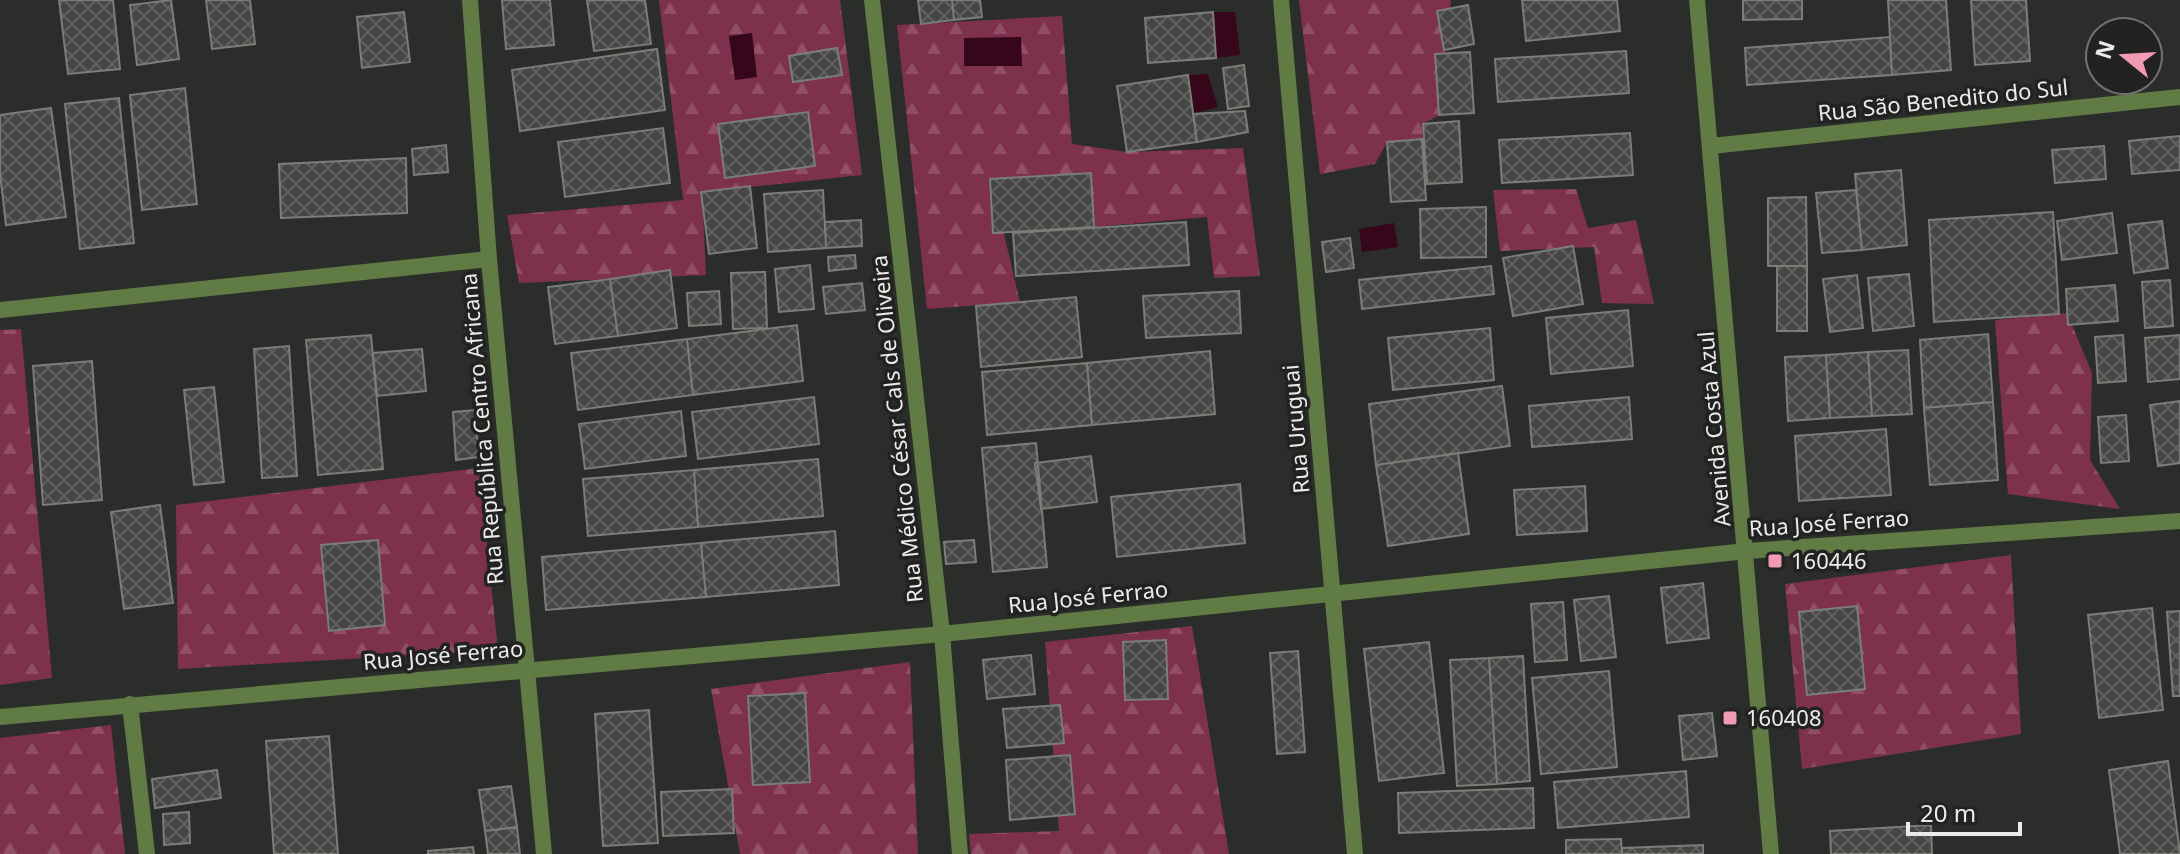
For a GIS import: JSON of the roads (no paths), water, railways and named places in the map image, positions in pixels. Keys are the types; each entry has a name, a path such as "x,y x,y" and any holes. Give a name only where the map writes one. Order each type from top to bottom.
{"street":[{"name":"Rua República Centro Africana","path":"470,0 489,259 544,854"},
{"name":"Rua Médico César Cals de Oliveira","path":"872,0 942,634 960,854"},
{"name":"Rua Uruguai","path":"1281,0 1355,854"},
{"name":"Avenida Costa Azul","path":"1697,0 1771,854"},
{"name":"Rua São Benedito do Sul","path":"1711,146 2180,97"},
{"path":"0,310 489,259"},
{"name":"Rua José Ferrao","path":"0,717 942,634 1747,551 2180,521"},
{"path":"130,704 147,854"}],"place":[{"name":"160446","path":"1775,561"},
{"name":"160408","path":"1730,718"}]}
